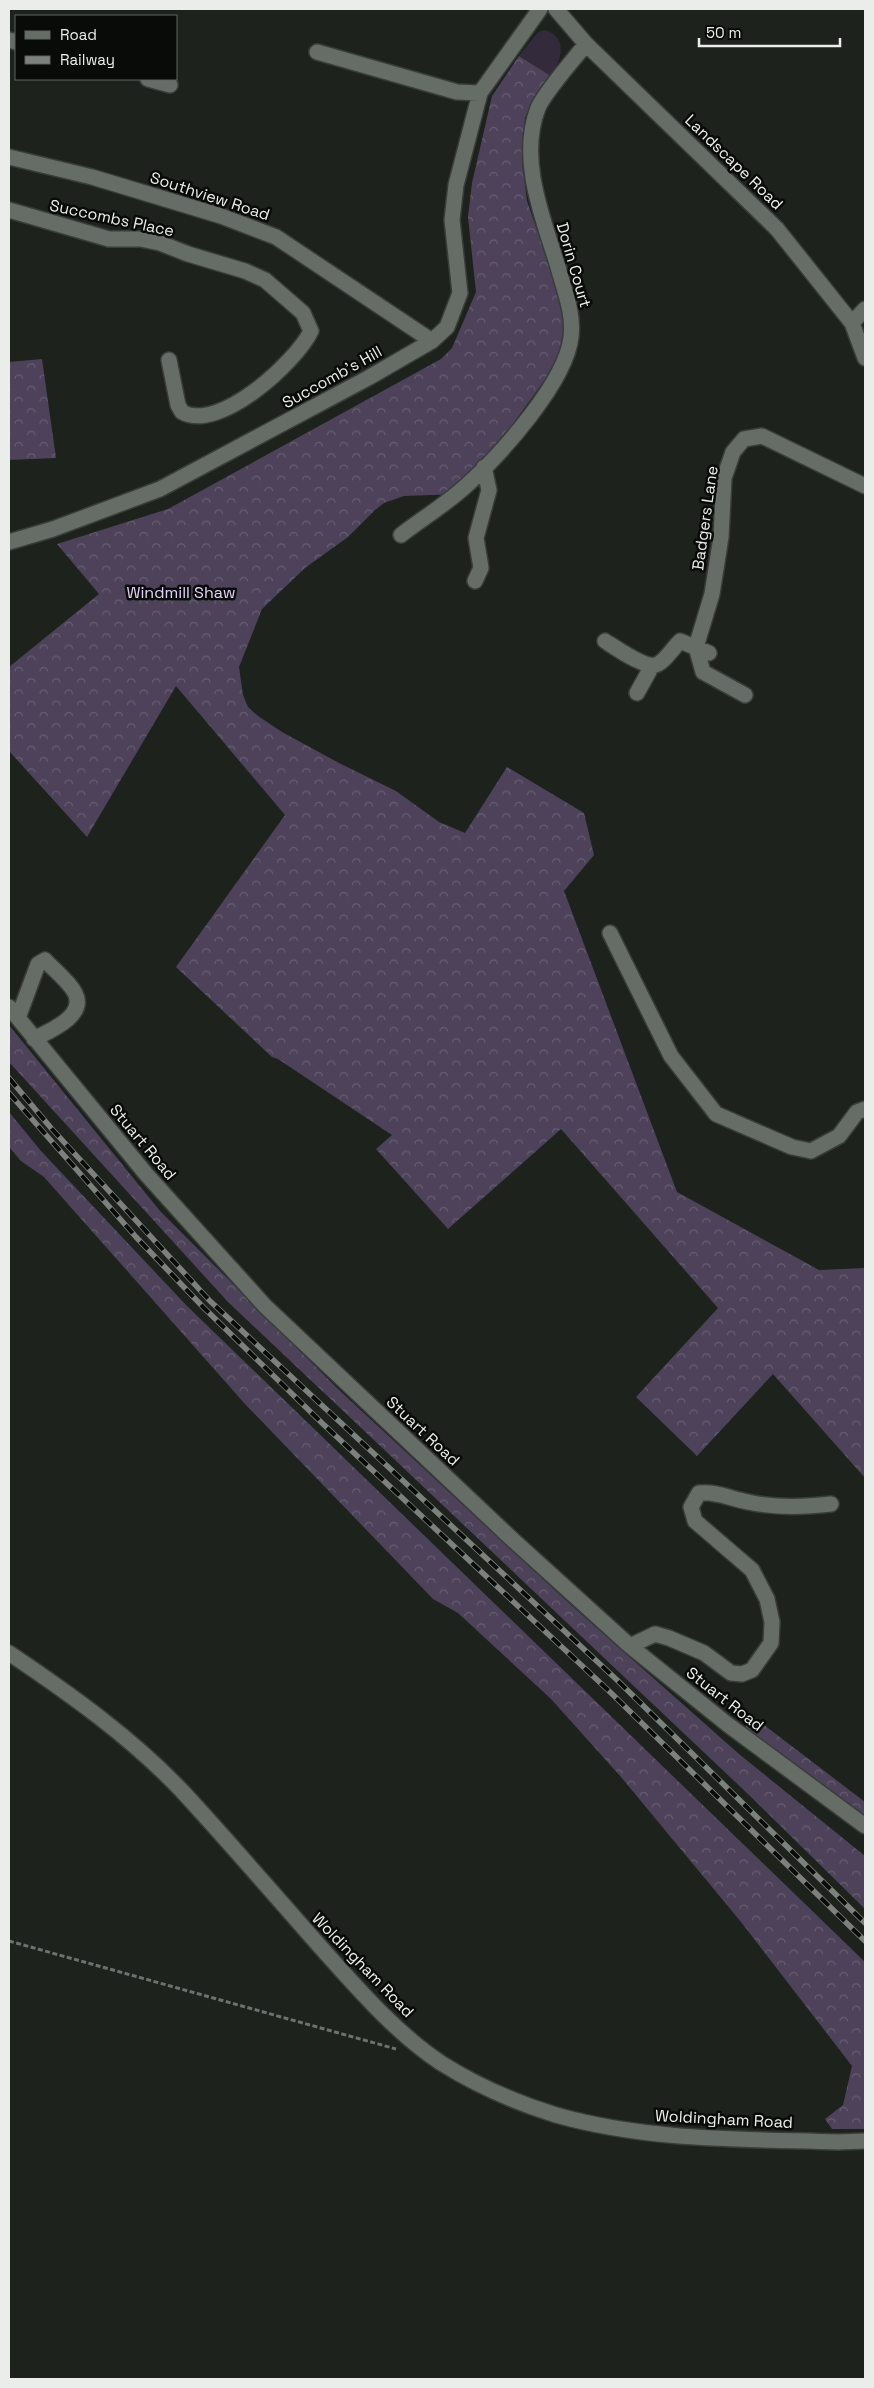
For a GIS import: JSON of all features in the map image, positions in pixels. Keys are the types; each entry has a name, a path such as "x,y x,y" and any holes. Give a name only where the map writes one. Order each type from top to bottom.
{"street":[{"path":"316,52 457,92 480,93 540,9"},
{"name":"Landscape Road","path":"556,9 586,44 777,229 852,323 865,358"},
{"name":"Dorin Court","path":"401,535 467,485 484,468 547,391 563,367 571,338 571,311 538,202 531,160 533,127 538,107 586,44"},
{"path":"152,80 170,85"},
{"name":"Succomb's Hill","path":"9,542 160,489 368,378 432,341 447,327 460,293 452,220 456,184 480,93"},
{"name":"Southview Road","path":"9,157 92,177 221,216 276,237 432,341"},
{"name":"Succombs Place","path":"9,210 109,239 140,239 160,243 188,254 245,271 265,280 303,313 311,331 305,342 292,357 241,402 205,415 187,414 178,405 169,360"},
{"path":"852,323 865,309"},
{"name":"Badgers Lane","path":"703,650 721,537 724,478 733,452 744,439 762,436 865,486"},
{"path":"475,581 481,568 476,538 489,490 484,468"},
{"path":"605,641 642,663 652,666 660,664 680,641 703,650 703,672 745,695"},
{"path":"637,693 652,666"},
{"path":"610,933 671,1056 716,1114 792,1147 811,1151 840,1136 857,1112 865,1109"},
{"path":"13,1013 38,964 45,960 75,994 76,1004 67,1022 34,1039"},
{"name":"Stuart Road","path":"13,1013 146,1174 265,1306 506,1533 630,1646 727,1724 865,1826"},
{"path":"630,1646 655,1634 670,1638 704,1653 731,1673 742,1674 752,1670 771,1642 772,1622 768,1599 752,1570 695,1521 692,1507 698,1493 708,1492 749,1503 806,1507 831,1504"},
{"name":"Woldingham Road","path":"9,1653 115,1730 181,1790 361,1992 398,2027 440,2062 479,2084 519,2101 556,2114 592,2123 672,2136 828,2142 865,2141"}],"path":[{"path":"9,1941 402,2051"}],"shaded area":[{"path":"545,30 557,38 561,50 558,63 551,76 519,56 538,32"}],"green space":[{"name":"Windmill Shaw","path":"519,56 551,76 529,108 525,118 522,162 527,201 557,288 564,319 564,335 558,357 549,374 515,421 489,464 459,494 404,496 384,503 348,537 305,568 262,609 239,667 243,695 248,707 282,732 396,791 439,822 465,833 507,767 584,813 594,855 564,891 677,1192 819,1270 865,1268 865,1478 773,1374 697,1456 636,1397 718,1308 561,1129 448,1229 376,1149 392,1135 278,1059 272,1057 176,967 285,815 176,686 87,837 9,751 9,667 99,594 57,544 168,509 441,359 452,348 476,292 468,217 472,183 492,96"},
{"path":"42,359 56,458 9,460 9,362"},
{"path":"9,1025 160,1211 339,1390 571,1605 739,1754 865,1856 865,1909 749,1795 228,1302 9,1062"},
{"path":"9,1112 41,1151 187,1306 865,1962 865,2129 832,2129 825,2119 843,2105 852,2066 741,1922 621,1777 551,1699 458,1613 433,1599 245,1404 44,1177 21,1161 9,1147"},
{"path":"751,1715 865,1802 865,1828 744,1731"}],"railway":[{"path":"9,1078 51,1128 210,1301 617,1680 865,1923"},
{"path":"9,1093 136,1237 203,1307 323,1424 608,1690 865,1941"}]}
